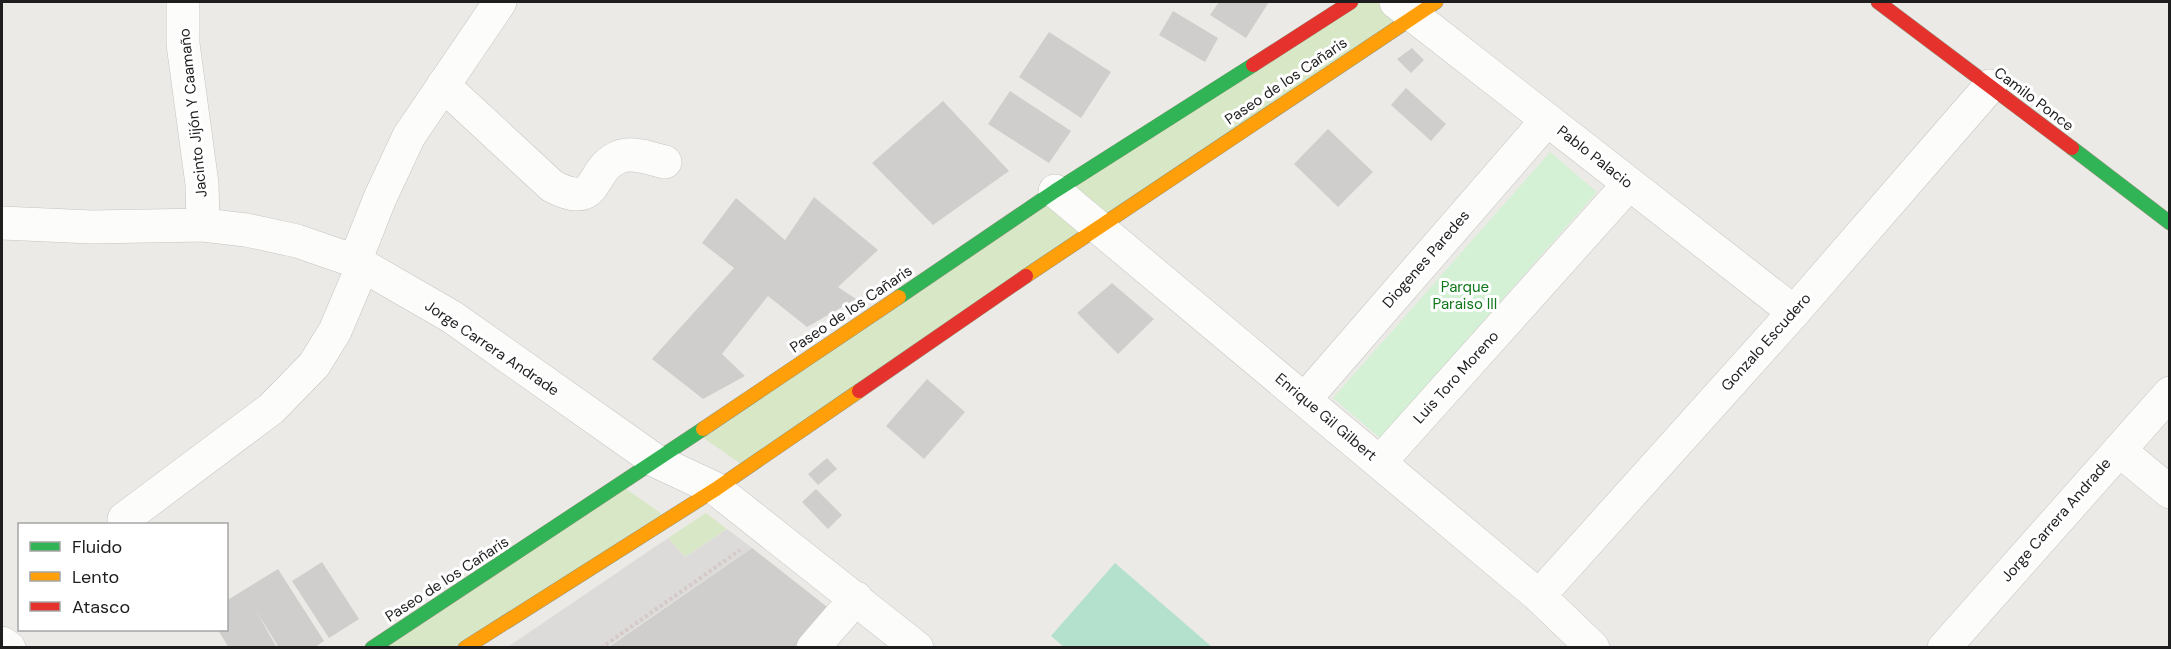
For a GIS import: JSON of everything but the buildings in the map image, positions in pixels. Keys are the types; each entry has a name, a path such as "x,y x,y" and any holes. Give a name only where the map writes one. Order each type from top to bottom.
{"main road":[{"name":"Paseo de los Cañaris","path":"372,648 656,461 1055,191 1350,2"},
{"name":"Camilo Ponce","path":"1878,2 2169,223"},
{"name":"Paseo de los Cañaris","path":"465,648 716,489 1416,6"}],"street":[{"name":"Jacinto Jijón Y Caamaño","path":"183,2 183,44 202,184 203,225"},
{"path":"124,519 272,409 314,365 335,331 380,198 409,136 501,2"},
{"name":"Pablo Palacio","path":"1416,6 1547,120 1794,312"},
{"path":"443,85 552,186 568,194 579,195 589,188 610,162 619,157 632,154 665,162"},
{"name":"Gonzalo Escudero","path":"1539,596 1794,312 1990,86"},
{"name":"Diogenes Paredes","path":"1305,399 1547,120"},
{"name":"Luis Toro Moreno","path":"1380,462 1629,184"},
{"name":"Enrique Gil Gilbert","path":"1055,191 1539,596 1592,647"},
{"name":"Jorge Carrera Andrade","path":"2,223 92,227 203,225 246,230 297,241 359,263 452,317 656,461 716,489 917,648"},
{"path":"2,240 92,227"},
{"name":"Jorge Carrera Andrade","path":"1944,648 2169,393"},
{"path":"2119,450 2169,492"},
{"path":"813,648 856,598"},
{"path":"2,643 9,648"}],"path":[{"path":"601,648 748,545"}],"green space":[{"path":"1361,2 1387,2 1407,17 1099,220 1064,189"},
{"name":"Parque Paraiso III","path":"1550,152 1597,192 1380,438 1333,398"},
{"path":"1056,198 1087,228 741,464 702,437"},
{"path":"625,488 662,514 456,647 379,648"},
{"path":"706,513 727,529 685,557 668,538"},
{"path":"1115,563 1212,647 1064,647 1051,636"}],"shaded area":[{"path":"727,529 752,548 607,647 506,648 668,538 685,557"}],"traffic: fast":[{"path":"899,297 1055,191 1253,65"},
{"path":"2072,148 2170,223"},
{"path":"372,648 703,429"}],"traffic: slow":[{"path":"1026,276 1436,2"},
{"path":"703,429 899,297"},
{"path":"465,648 716,489 859,391"}],"traffic: jam":[{"path":"1253,65 1351,2"},
{"path":"1878,2 2072,148"},
{"path":"859,391 1026,276"}]}
